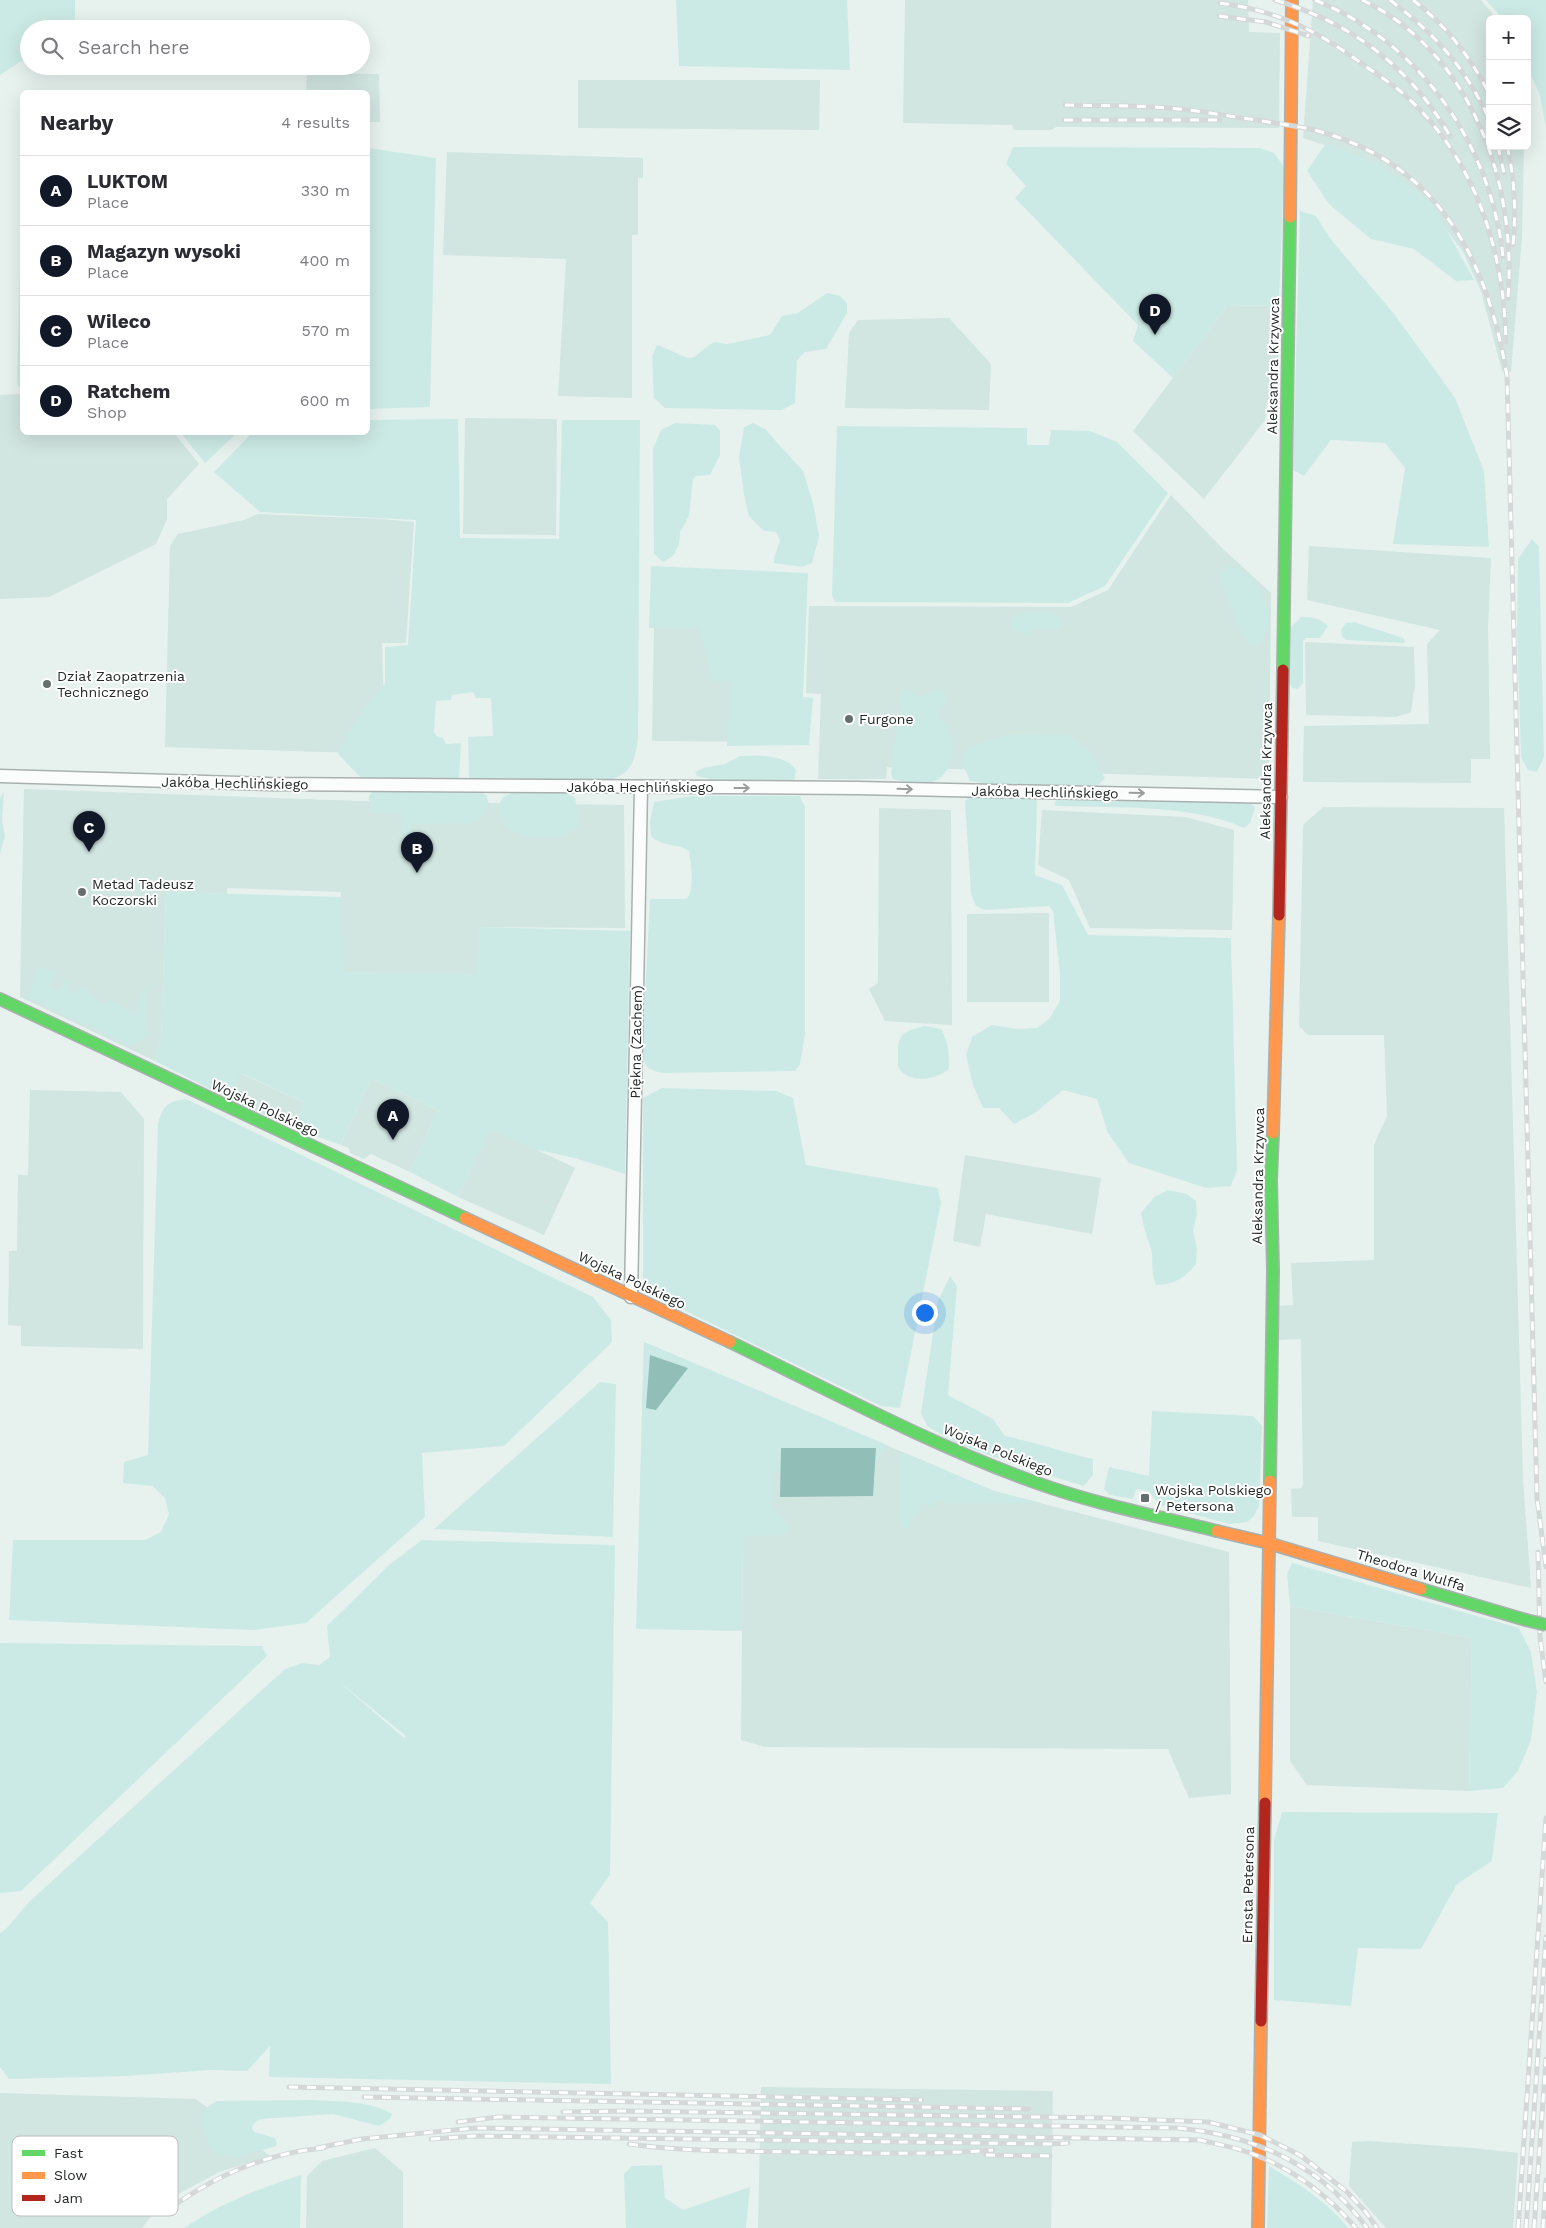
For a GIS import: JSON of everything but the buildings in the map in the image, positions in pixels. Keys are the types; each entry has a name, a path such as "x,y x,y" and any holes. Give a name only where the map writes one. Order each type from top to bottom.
{"street":[{"name":"Aleksandra Krzywca","path":"1268,1543 1273,1270 1271,1180 1277,1036 1292,121 1292,0"},
{"name":"Jakóba Hechlińskiego","path":"0,776 269,784 857,788 1281,797"},
{"name":"Piękna (Zachem)","path":"631,1297 641,787"},
{"name":"Wojska Polskiego","path":"0,999 944,1445 1038,1483 1121,1508 1268,1543"},
{"name":"Theodora Wulffa","path":"1268,1543 1546,1625"},
{"name":"Ernsta Petersona","path":"1258,2228 1268,1543"}],"shaded area":[{"path":"0,0 75,0 75,20 20,20 20,62 0,75"},
{"path":"676,0 847,0 850,70 679,66"},
{"path":"905,0 1248,0 1249,32 1280,33 1279,128 1056,127 1051,130 1014,130 1012,125 903,123"},
{"path":"1313,0 1481,0 1494,15 1486,15 1486,150 1524,150 1522,236 1511,372 1502,371 1481,291 1463,252 1430,207 1349,153 1303,138"},
{"path":"1486,0 1546,0 1546,128 1540,95 1531,75 1531,15 1499,15"},
{"path":"379,74 380,122 370,122 370,90 306,90 307,75"},
{"path":"578,80 820,80 819,130 578,128"},
{"path":"1326,143 1379,164 1433,205 1474,280 1456,281 1414,249 1371,239 1329,204 1307,171"},
{"path":"1013,147 1260,148 1274,153 1284,167 1279,305 1227,306 1173,378 1133,341 1138,325 1015,198 1026,186 1006,164"},
{"path":"370,148 436,158 430,407 370,409"},
{"path":"447,152 643,158 643,178 638,178 638,235 632,235 632,398 558,396 566,259 443,255"},
{"path":"1300,211 1316,216 1332,241 1395,315 1455,398 1484,471 1489,547 1393,544 1405,468 1385,443 1331,440 1304,476 1293,470"},
{"path":"20,269 20,387 17,385"},
{"path":"827,293 840,296 847,303 847,313 826,349 805,352 797,360 795,403 782,410 665,408 654,398 652,356 657,345 691,358 714,342 727,344 770,335 782,316 798,313"},
{"path":"1279,305 1278,397 1267,400 1265,420 1204,499 1133,431 1227,306"},
{"path":"949,318 991,364 989,410 845,408 849,333 858,320"},
{"path":"20,394 20,435 176,435 199,464 167,499 167,519 156,544 49,597 0,599 0,395"},
{"path":"465,418 557,419 556,535 463,534"},
{"path":"458,419 460,538 559,539 562,420 640,420 638,740 634,760 624,773 611,780 469,778 468,737 493,736 491,698 476,698 473,692 452,695 451,700 436,701 434,732 437,736 443,738 446,744 461,743 459,780 361,778 338,754 359,717 385,683 385,647 408,645 416,520 260,512 214,472 250,435 370,435 370,420"},
{"path":"675,423 715,425 720,430 720,455 710,475 696,476 693,479 689,516 680,532 679,544 673,556 663,562 654,554 653,449 661,430"},
{"path":"753,423 765,429 803,471 813,503 819,536 812,563 802,567 774,563 780,540 776,532 764,531 749,516 739,457 744,427"},
{"path":"837,426 1027,428 1027,445 1049,445 1051,430 1090,431 1117,442 1168,493 1105,586 1068,603 835,602 832,595"},
{"path":"183,435 235,435 205,463"},
{"path":"1171,495 1222,548 1271,593 1269,779 887,767 886,779 818,779 821,694 806,693 809,606 1071,607 1108,590"},
{"path":"258,514 414,522 406,643 382,643 385,754 165,747 170,546 178,534 244,520"},
{"path":"1532,539 1539,547 1544,757 1537,772 1528,770 1521,757 1517,628 1518,559"},
{"path":"1309,546 1491,558 1488,628 1490,759 1471,759 1471,783 1303,782 1304,726 1429,724 1427,644 1440,630 1307,600"},
{"path":"651,566 808,573 803,697 813,698 809,745 727,746 731,681 713,681 700,628 649,628"},
{"path":"1229,566 1240,570 1250,577 1264,598 1268,624 1265,635 1258,645 1248,644 1222,585 1221,572"},
{"path":"655,570 797,742 652,741"},
{"path":"1026,612 1051,612 1061,618 1063,624 1058,629 1036,629 1025,635 1015,630 1011,624 1014,618"},
{"path":"1301,617 1316,618 1328,626 1320,638 1306,638 1303,641 1303,683 1298,689 1292,688 1289,682 1290,628"},
{"path":"1354,622 1403,638 1405,640 1404,643 1346,640 1342,636 1341,630 1346,623"},
{"path":"1305,642 1414,647 1415,686 1411,712 1396,717 1306,715"},
{"path":"910,689 918,697 937,690 944,692 947,698 938,718 949,730 952,739 951,761 944,774 932,782 902,781 893,779 891,774 898,720 902,713 899,697 902,690"},
{"path":"1009,734 1068,735 1088,748 1105,778 1098,785 995,785 970,781 962,762 968,747"},
{"path":"740,756 763,756 785,761 796,770 794,781 714,780 697,776 695,772 703,768 725,764"},
{"path":"24,789 360,801 624,805 625,928 479,927 478,975 342,972 341,892 227,888 227,894 166,892 161,1041 155,1061 20,997"},
{"path":"374,790 477,791 486,795 489,804 482,817 470,823 411,824 411,842 402,842 402,813 369,813 369,796"},
{"path":"519,790 562,792 575,798 577,809 579,810 577,827 563,835 542,838 513,832 503,822 499,804 503,797"},
{"path":"4,791 2,821 5,836 0,854 0,798"},
{"path":"972,794 1029,794 1037,801 1035,875 1062,885 1088,935 1231,938 1237,1170 1231,1186 1206,1188 1129,1163 1108,1133 1097,1099 1063,1090 1035,1113 1014,1124 999,1108 983,1108 973,1085 966,1055 972,1037 992,1025 1017,1029 1037,1028 1049,1019 1060,1001 1060,974 1053,911 1049,906 985,910 976,906 971,894 965,801"},
{"path":"692,796 800,796 805,807 805,1035 800,1064 795,1071 664,1073 649,1068 643,1059 650,899 687,899 692,882 689,851 660,842 651,836 650,821 654,802"},
{"path":"1057,798 1245,800 1255,808 1250,823 1244,828 1223,820 1177,811 1058,806 1054,805"},
{"path":"1323,807 1504,808 1523,1479 1531,1588 1318,1541 1318,1517 1292,1517 1291,1489 1302,1488 1303,1484 1301,1339 1277,1340 1277,1306 1293,1305 1291,1263 1374,1260 1374,1145 1387,1116 1384,1035 1308,1035 1299,1026 1303,825"},
{"path":"879,808 951,810 952,1025 885,1021 869,989 878,983"},
{"path":"1042,810 1185,817 1234,830 1232,930 1090,928 1069,880 1038,865"},
{"path":"166,892 342,897 343,972 478,974 479,927 630,931 625,1174 575,1158 533,1149 491,1129 458,1197 410,1172 438,1110 371,1079 341,1145 293,1128 305,1103 241,1073 228,1098 155,1061 161,1041"},
{"path":"1049,913 1049,1002 967,1002 967,914"},
{"path":"40,967 57,971 49,987 59,990 67,980 73,995 84,986 101,1003 115,1001 134,1016 145,986 147,1033 139,1043 130,1046 27,997"},
{"path":"925,1026 941,1029 944,1034 949,1053 949,1069 939,1075 925,1079 912,1078 899,1068 899,1042 903,1034"},
{"path":"240,1073 305,1103 293,1128 228,1098"},
{"path":"371,1079 438,1110 410,1172 371,1154 364,1159 350,1153 349,1148 341,1145"},
{"path":"662,1088 776,1091 793,1098 806,1165 938,1188 941,1203 900,1408 881,1406 653,1295 643,1284 643,1098"},
{"path":"30,1090 121,1092 144,1119 143,1349 21,1346 21,1326 8,1325 9,1251 17,1251 18,1175 28,1175"},
{"path":"186,1099 593,1297 611,1320 612,1342 504,1446 422,1453 425,1517 306,1623 254,1630 9,1620 13,1540 145,1540 161,1532 169,1514 165,1498 153,1486 123,1483 124,1462 148,1455 158,1124 162,1112 170,1103"},
{"path":"491,1128 575,1168 544,1235 458,1197"},
{"path":"965,1155 1101,1178 1092,1234 986,1214 980,1247 953,1241"},
{"path":"1168,1190 1187,1194 1196,1201 1197,1215 1193,1231 1197,1248 1196,1264 1188,1273 1174,1282 1156,1285 1153,1275 1151,1249 1141,1213 1154,1197"},
{"path":"950,1276 957,1286 948,1395 993,1419 1005,1436 1093,1459 1093,1475 1084,1486 1037,1472 958,1444 927,1426 921,1413 938,1301"},
{"path":"644,1342 994,1491 1229,1552 1231,1794 1189,1798 1168,1749 765,1747 741,1740 743,1526 639,1529"},
{"path":"644,1342 887,1445 875,1464 876,1448 781,1449 781,1472 772,1473 773,1501 768,1501 786,1523 788,1529 783,1535 743,1536 742,1631 636,1629"},
{"path":"650,1355 688,1368 656,1410 646,1408"},
{"path":"600,1382 616,1384 613,1537 434,1529"},
{"path":"1152,1411 1253,1416 1262,1426 1259,1506 1254,1516 1247,1522 1229,1524 1160,1505 1148,1491 1136,1489 1133,1499 1110,1495 1104,1489 1109,1467 1149,1476"},
{"path":"781,1448 876,1448 873,1496 780,1497"},
{"path":"903,1452 994,1491 1041,1503 945,1503 941,1498 930,1508 924,1502 920,1507 921,1509 910,1520 909,1530 902,1525 899,1517 899,1463"},
{"path":"422,1540 615,1545 610,1875 590,1903 608,1922 611,2084 269,2077 270,2046 247,2071 211,2070 125,2076 9,2079 0,2067 0,1933 6,1929 29,1902 285,1669 302,1663 319,1665 330,1657 327,1626 389,1565","holes":["338,1681 406,1736 404,1738"]},
{"path":"1292,1563 1519,1628 1531,1652 1537,1692 1531,1740 1518,1771 1503,1788 1469,1791 1472,1638 1290,1606 1287,1574"},
{"path":"1290,1606 1472,1638 1469,1791 1307,1785 1290,1761"},
{"path":"0,1643 262,1646 267,1656 21,1891 0,1893"},
{"path":"1282,1812 1498,1813 1492,1861 1457,1884 1421,1949 1358,1948 1351,2006 1274,2000 1274,1840"},
{"path":"761,2087 1053,2091 1051,2228 758,2228"},
{"path":"0,2093 196,2099 270,2156 219,2172 178,2194 178,2136 12,2136 12,2216 151,2216 142,2228 0,2228"},
{"path":"312,2100 364,2104 383,2109 392,2114 390,2119 379,2126 333,2114 261,2119 254,2123 252,2128 254,2132 275,2138 276,2146 235,2158 215,2152 207,2139 202,2125 204,2112 217,2101"},
{"path":"1369,2141 1518,2153 1513,2228 1386,2228 1349,2186 1352,2142"},
{"path":"375,2148 403,2172 403,2228 306,2228 307,2176 322,2161"},
{"path":"662,2165 665,2198 683,2210 750,2187 746,2228 626,2228 624,2174 632,2166"},
{"path":"1269,2166 1322,2201 1348,2228 1267,2228"},
{"path":"301,2175 300,2228 184,2228 240,2197"}],"railway":[{"path":"1275,0 1329,21 1354,35 1376,51 1417,89 1450,136"},
{"path":"1315,0 1353,19 1387,43 1418,71 1444,103 1466,138 1483,176 1496,216 1503,257"},
{"path":"1362,0 1400,23 1432,52 1459,87 1480,126 1495,167 1504,211 1509,255 1508,298"},
{"path":"1390,0 1422,26 1448,54 1471,85 1486,113"},
{"path":"1413,0 1436,20 1457,43 1475,68 1486,88"},
{"path":"1220,3 1241,6 1278,17 1295,23 1327,40 1396,88 1431,122 1451,149 1468,178 1482,209 1492,241 1499,274 1506,342"},
{"path":"1219,16 1266,22 1309,36"},
{"path":"1065,105 1150,107 1196,111 1306,128 1357,145 1394,165 1424,191 1450,221 1470,255 1486,292 1498,333 1507,376 1537,1498 1546,1567"},
{"path":"1064,120 1220,120"},
{"path":"1499,150 1504,173"},
{"path":"1508,150 1514,195 1513,245"},
{"path":"1538,1552 1540,1637 1546,1682"},
{"path":"1518,2228 1546,1818"},
{"path":"1526,2228 1546,1937"},
{"path":"1534,2228 1546,2059"},
{"path":"289,2087 922,2100"},
{"path":"364,2097 1029,2109"},
{"path":"563,2112 622,2111 1106,2118 1208,2122 1260,2135 1300,2155 1346,2191 1365,2211 1377,2228"},
{"path":"458,2122 498,2117 1177,2128 1233,2138 1259,2146 1283,2157 1307,2170 1328,2186 1367,2228"},
{"path":"317,2148 362,2139 475,2128 1200,2140 1245,2151 1287,2170 1324,2196 1356,2228"},
{"path":"431,2139 475,2136 1068,2143"},
{"path":"629,2144 694,2150 738,2151 946,2153 993,2150"},
{"path":"178,2203 222,2177 242,2168 282,2155 324,2148"},
{"path":"986,2155 1050,2156"},
{"path":"1543,2228 1546,2180"}],"traffic: fast":[{"path":"1283,670 1290,217"},
{"path":"0,999 465,1218"},
{"path":"1270,1481 1273,1270 1271,1180 1273,1133"},
{"path":"730,1342 920,1435 998,1468 1081,1497 1217,1531"},
{"path":"1421,1589 1526,1620"},
{"path":"1526,1620 1546,1625"}],"traffic: slow":[{"path":"1290,217 1292,0"},
{"path":"1273,1133 1279,915"},
{"path":"465,1218 730,1342"},
{"path":"1265,1803 1270,1481"},
{"path":"1217,1531 1268,1543 1421,1589"},
{"path":"1258,2228 1261,2021"}],"traffic: jam":[{"path":"1279,915 1283,670"},
{"path":"1261,2021 1265,1803"}],"place":[{"name":"Ratchem","path":"1155,335"},
{"name":"Dział Zaopatrzenia Technicznego","path":"47,684"},
{"name":"Furgone","path":"849,719"},
{"name":"Wileco","path":"89,852"},
{"name":"Magazyn wysoki","path":"417,873"},
{"name":"Metad Tadeusz Koczorski","path":"82,892"},
{"name":"LUKTOM","path":"393,1140"},
{"name":"Wojska Polskiego / Petersona","path":"1145,1498"}]}
